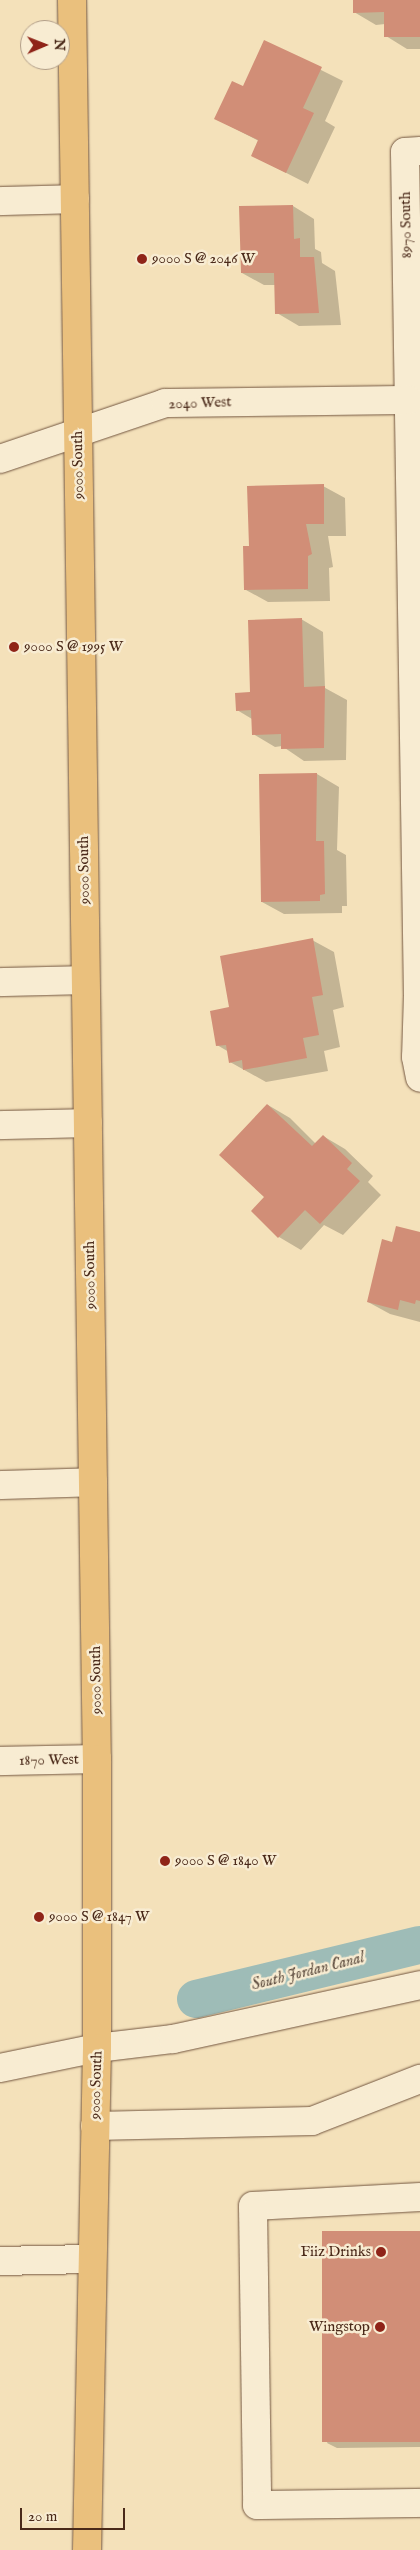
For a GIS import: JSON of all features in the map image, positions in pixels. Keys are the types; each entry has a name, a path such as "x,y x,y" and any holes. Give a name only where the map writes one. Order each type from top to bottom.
{"main road":[{"name":"9000 South","path":"72,0 97,1759 97,2048 91,2259 87,2550"}],"street":[{"name":"8970 South","path":"412,152 410,400 418,995 416,1057 420,1078"},
{"path":"0,201 74,199"},
{"name":"2040 West","path":"0,459 78,430 165,403 410,400"},
{"path":"0,982 85,980"},
{"path":"0,1125 88,1124"},
{"path":"0,1484 93,1482"},
{"name":"1870 West","path":"0,1761 97,1759"},
{"path":"0,2068 97,2048 173,2039 420,1985"},
{"path":"95,2126 312,2121 420,2079"},
{"path":"420,2197 253,2206 257,2505 420,2503"},
{"path":"0,2261 91,2259"}],"building":[{"path":"353,0 420,0 420,37 384,37 384,12 353,13"},
{"path":"264,40 322,67 303,108 314,113 286,173 251,156 258,140 214,119 232,81 243,86"},
{"path":"293,205 294,239 300,238 300,257 314,257 319,313 275,314 274,273 241,273 239,206"},
{"path":"324,484 324,524 306,524 312,554 308,556 308,589 244,590 243,546 249,546 247,486"},
{"path":"302,618 304,687 325,686 324,748 281,749 281,734 252,735 251,710 236,711 235,693 250,692 248,620"},
{"path":"317,773 316,841 324,841 325,894 320,895 320,901 261,902 259,774"},
{"path":"313,938 323,995 312,997 319,1035 303,1038 307,1058 243,1070 242,1060 229,1063 226,1045 216,1046 210,1011 229,1007 220,956"},
{"path":"267,1104 312,1146 323,1135 352,1163 347,1169 360,1181 320,1224 305,1210 278,1238 251,1211 264,1197 219,1155"},
{"path":"396,1226 420,1232 420,1301 416,1300 415,1304 400,1300 398,1310 367,1302 382,1239 392,1242"},
{"path":"322,2231 420,2231 420,2442 322,2442"}],"waterway":[{"name":"South Jordan Canal","path":"196,1999 420,1945"}],"place":[{"name":"9000 S @ 2046 W","path":"142,259"},
{"name":"9000 S @ 1995 W","path":"14,647"},
{"name":"9000 S @ 1840 W","path":"165,1861"},
{"name":"9000 S @ 1847 W","path":"39,1917"},
{"name":"Fiiz Drinks","path":"381,2252"},
{"name":"Wingstop","path":"380,2327"}]}
